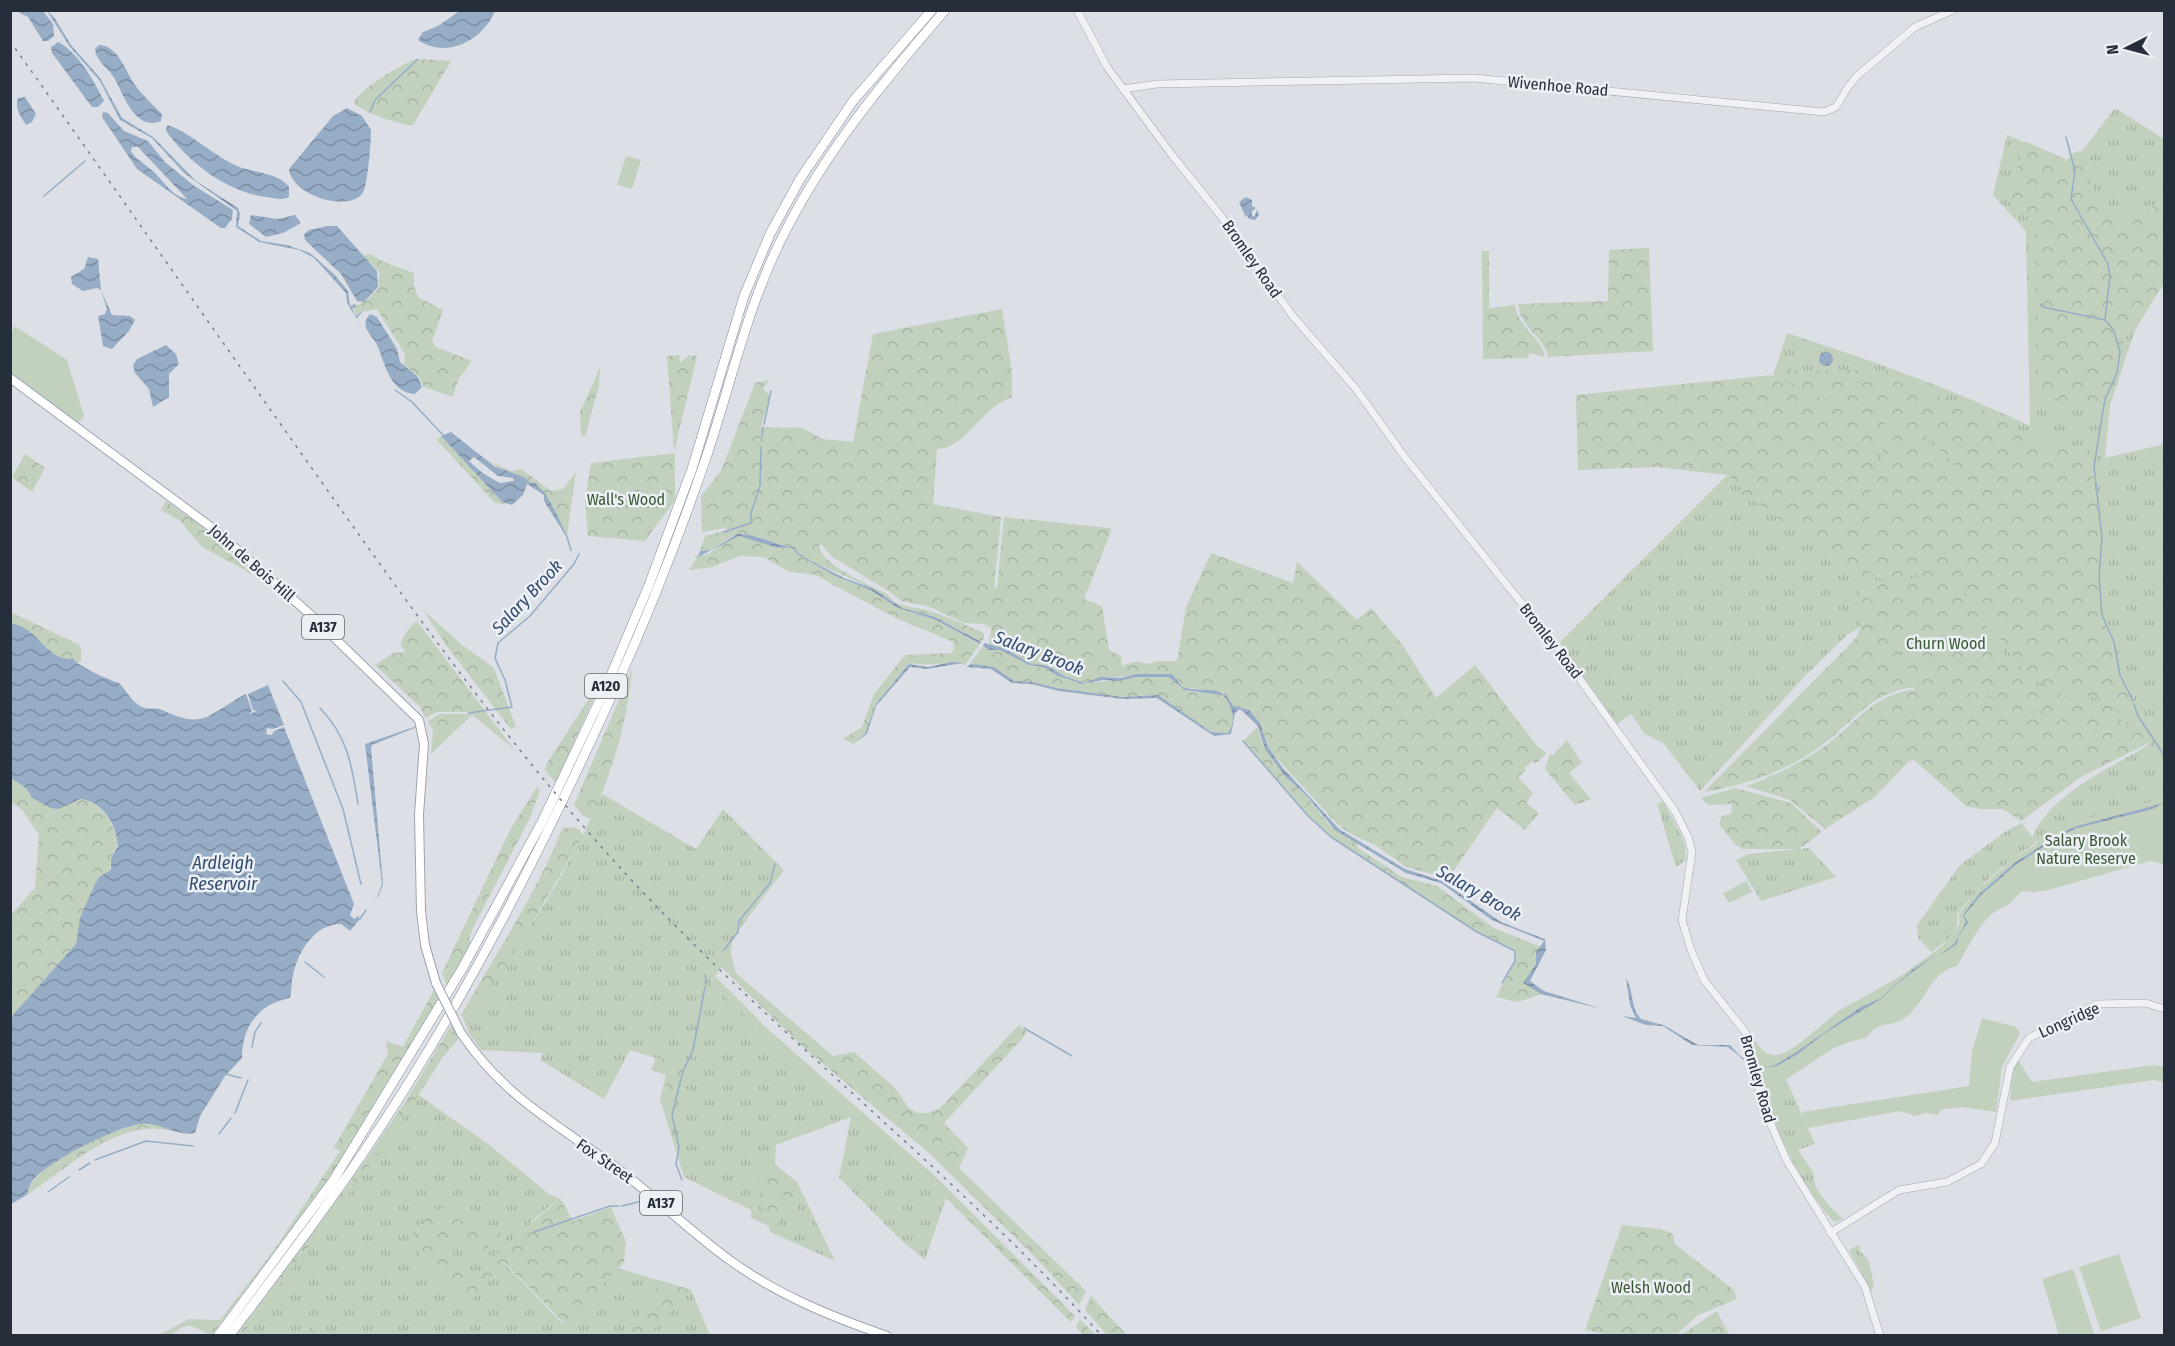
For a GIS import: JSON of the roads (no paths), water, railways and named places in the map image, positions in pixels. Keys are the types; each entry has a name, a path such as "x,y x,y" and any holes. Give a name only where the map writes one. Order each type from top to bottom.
{"highway":[{"name":"A120","path":"218,1335 333,1181 422,1037 536,832 606,687 649,585 692,469 744,296 770,234 794,188 840,118 932,10"},
{"name":"A120","path":"229,1335 298,1244 376,1133 474,972 530,864 618,681 684,517 754,302 784,233 834,147 885,80 945,10"}],"main road":[{"name":"John de Bois Hill","path":"10,378 215,530 312,616 419,720 424,744 419,815 420,911 425,945 436,983 446,1006"},
{"name":"Fox Street","path":"446,1006 461,1033 507,1089 622,1172 731,1261 806,1304 887,1335"}],"street":[{"name":"Bromley Road","path":"1077,10 1100,56 1123,89 1221,216 1287,308 1356,389 1404,456 1558,649 1675,811 1688,837 1692,852 1682,920 1691,950 1704,980 1746,1033 1752,1051 1758,1090 1771,1125 1800,1186 1865,1287 1880,1335"},
{"name":"Wivenhoe Road","path":"1123,89 1157,84 1474,78 1824,112 1836,107 1849,85 1915,27 1953,10"},
{"name":"Longridge","path":"1830,1233 1899,1190 1947,1182 1981,1164 1995,1143 2010,1066 2029,1038 2097,1004 2126,1001 2146,1003 2164,1009"}],"water":[{"path":"461,10 495,11 482,30 463,43 441,48 429,46 418,40 423,32 438,26"},
{"path":"16,11 43,11 53,24 54,36 48,41 43,41 28,17"},
{"path":"47,11 54,17 71,45 100,78 122,118 153,137 196,181 238,208 240,214 238,226 261,241 287,245 310,253 334,274 348,291 350,306 355,304 357,306 352,309 356,316 363,311 357,318 361,325 347,303 346,293 314,258 299,250 259,242 236,227 237,211 184,173 152,138 120,120 100,81 70,47"},
{"path":"58,42 79,60 90,76 104,101 98,107 92,107 52,53 51,47"},
{"path":"99,45 116,53 136,86 162,114 161,121 152,123 144,121 131,109 113,76 97,57 95,49"},
{"path":"25,97 36,114 32,122 26,125 17,105 18,98"},
{"path":"347,108 362,116 371,130 367,173 362,194 344,202 332,201 308,193 292,178 289,169 333,116"},
{"path":"103,112 108,113 124,131 148,141 165,162 193,185 233,210 232,219 225,228 221,228 137,169 102,117","holes":["132,147 138,147 187,199 175,194 135,156 131,151"]},
{"path":"167,125 183,132 237,166 278,178 289,187 289,197 278,199 251,194 223,182 197,165 175,143 166,131"},
{"path":"1246,197 1252,200 1252,206 1256,208 1252,211 1252,216 1255,216 1257,209 1259,215 1255,220 1249,219 1247,215 1246,218 1239,202"},
{"path":"251,215 278,219 295,215 301,223 283,233 266,237 249,224"},
{"path":"337,226 377,271 378,287 364,302 357,301 341,274 305,240 304,234 309,230"},
{"path":"88,257 98,259 101,290 97,288 83,291 72,284 71,277 84,269"},
{"path":"101,290 112,315 130,316 135,320 129,331 112,349 103,346 98,316 105,314 107,309"},
{"path":"370,314 377,317 397,349 400,362 418,377 422,387 415,394 400,389 386,370 378,347 366,327 365,323"},
{"path":"166,345 176,354 179,364 169,374 169,397 153,407 149,389 135,373 133,365 137,359"},
{"path":"1826,352 1831,354 1833,359 1831,364 1826,366 1821,364 1819,359 1821,354"},
{"path":"451,432 494,466 526,478 528,482 536,483 547,496 566,536 544,501 544,495 527,484 523,495 512,505 502,502 441,436","holes":["474,457 498,476 513,478 514,481 500,483 469,461"]},
{"path":"737,534 752,535 795,547 798,553 813,562 844,578 872,588 902,608 935,617 981,642 980,644 936,620 896,607 871,590 835,576 797,554 793,548 775,547 739,536 698,557 700,551 711,550"},
{"name":"Ardleigh Reservoir","path":"10,623 29,631 54,654 66,659 73,658 86,669 119,683 134,701 147,709 160,709 177,716 198,719 215,713 246,694 252,711 249,714 257,711 253,710 248,694 268,685 284,725 273,729 267,728 266,734 272,735 274,731 284,727 354,904 350,915 354,919 358,916 360,919 350,931 341,924 331,925 315,934 309,941 295,966 290,998 269,1006 254,1019 245,1036 242,1058 225,1076 200,1116 195,1133 181,1133 148,1124 130,1126 116,1131 69,1154 42,1171 29,1187 27,1195 11,1204 11,1017 76,944 80,918 99,877 111,870 111,858 118,846 111,822 102,809 96,805 80,799 59,809 50,808 32,798 26,788 11,778"},
{"path":"984,643 1003,648 1032,664 1048,666 1064,676 1084,683 1100,677 1121,678 1137,674 1172,674 1182,687 1218,691 1224,694 1233,706 1249,710 1260,723 1268,747 1282,767 1339,829 1405,869 1442,881 1501,922 1545,939 1546,950 1530,981 1544,991 1602,1009 1541,994 1523,983 1536,964 1536,952 1544,941 1492,920 1441,883 1406,873 1335,830 1306,795 1285,776 1265,749 1258,726 1240,709 1235,713 1231,734 1214,736 1157,698 1123,699 1059,691 1031,684 1012,683 991,669 966,667 972,664 994,667 1014,681 1057,688 1122,697 1158,695 1211,732 1228,733 1233,718 1229,703 1223,695 1184,690 1169,677 1136,677 1082,684 1058,676 1044,667 1029,665 1000,650 989,650 983,646"},
{"path":"952,662 963,663 927,669 910,667 876,706 867,734 854,743 865,734 876,704 909,664 927,667"},
{"path":"417,726 372,745 371,748 383,884 378,897 366,911 377,898 382,883 365,744"},
{"path":"2164,803 2153,809 2077,828 2060,836 2017,864 1980,896 1964,916 1968,922 1957,944 1940,955 1955,943 1966,922 1963,915 1979,894 2016,862 2060,834 2077,826"},
{"path":"1936,955 1904,978 1881,999 1825,1033 1798,1054 1777,1066 1761,1068 1775,1065 1861,1007 1881,998 1912,970"},
{"path":"1626,978 1635,1009 1641,1019 1663,1025 1698,1045 1730,1045 1742,1058 1728,1047 1692,1045 1663,1026 1646,1025 1622,1016 1636,1018 1630,1005"}],"waterway":[{"path":"370,112 375,100 418,59"},
{"path":"2066,137 2075,171 2071,199 2108,264 2110,276 2105,320 2113,329 2120,351 2117,373 2105,399 2094,466 2102,538 2099,576 2102,615 2114,642 2120,675 2133,701"},
{"path":"44,196 85,161"},
{"path":"2040,304 2043,307 2105,320"},
{"path":"395,390 412,402 443,435"},
{"path":"764,424 771,391"},
{"path":"762,436 763,427"},
{"path":"751,522 751,513 760,486 761,447"},
{"path":"724,532 751,523"},
{"path":"566,534 571,550"},
{"name":"Salary Brook","path":"468,713 512,707 505,680 495,658 498,643 530,616 574,564 579,554"},
{"path":"283,681 301,702 343,809 361,884"},
{"path":"2134,704 2138,716 2164,755"},
{"path":"320,708 343,741 351,765 358,804"},
{"path":"1243,741 1308,816 1331,837 1477,932 1515,951 1515,961 1502,983"},
{"path":"724,950 738,932 739,921 770,883 775,864"},
{"name":"Salary Brook","path":"360,919 366,910"},
{"path":"305,962 324,977"},
{"path":"705,975 707,982"},
{"path":"682,1180 676,1164 679,1147 672,1115 683,1071 693,1050 705,987"},
{"path":"252,1047 255,1032 261,1023"},
{"path":"1024,1028 1072,1056"},
{"name":"Salary Brook","path":"1741,1057 1751,1065"},
{"path":"226,1074 241,1078"},
{"path":"235,1113 248,1080"},
{"path":"219,1134 231,1118"},
{"path":"95,1160 146,1141 193,1146"},
{"path":"79,1170 90,1163"},
{"path":"48,1192 69,1177"},
{"path":"622,1206 646,1200 650,1202"},
{"path":"534,1232 610,1206 619,1206"},
{"path":"656,1206 667,1215"}],"railway":[{"path":"10,41 417,615 496,720 580,823 624,872 741,990 986,1217 1102,1336"}],"park label":[{"name":"Wall's Wood","path":"626,499"},
{"name":"Churn Wood","path":"1946,643"},
{"name":"Salary Brook Nature Reserve","path":"2086,849"},
{"name":"Welsh Wood","path":"1651,1287"}]}
